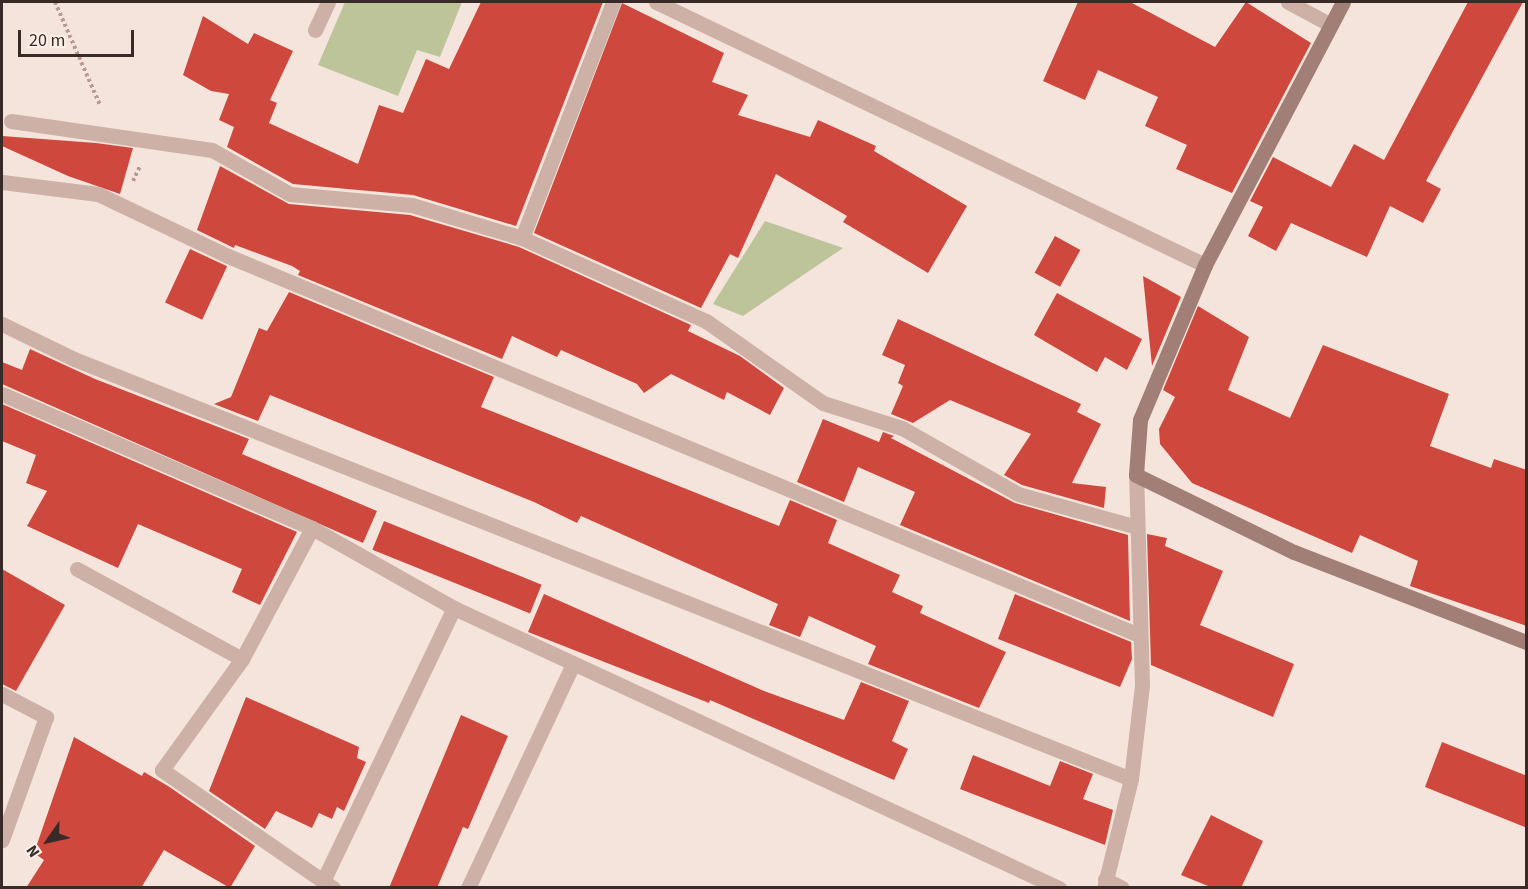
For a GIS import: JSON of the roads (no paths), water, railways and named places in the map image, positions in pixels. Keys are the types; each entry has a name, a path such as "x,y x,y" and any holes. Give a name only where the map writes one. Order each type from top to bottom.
{"main road":[{"path":"1342,2 1205,265 1140,420 1136,475 1294,552 1527,642"}],"street":[{"path":"315,30 328,2"},
{"path":"522,238 613,2"},
{"path":"656,2 1205,265"},
{"path":"1288,2 1329,24"},
{"path":"11,121 212,150 290,194 412,205 522,238 706,321 823,403 902,428 1018,494 1137,527"},
{"path":"2,182 98,194 239,260 1139,635"},
{"path":"2,324 85,364 1131,779"},
{"path":"2,394 312,528 454,608 1059,888"},
{"path":"1122,888 1105,883 1131,779 1142,685 1136,475"},
{"path":"312,528 242,659 162,770 328,884 454,608"},
{"path":"77,570 242,659"},
{"path":"468,888 573,663"},
{"path":"2,693 46,717 2,840"}]}
